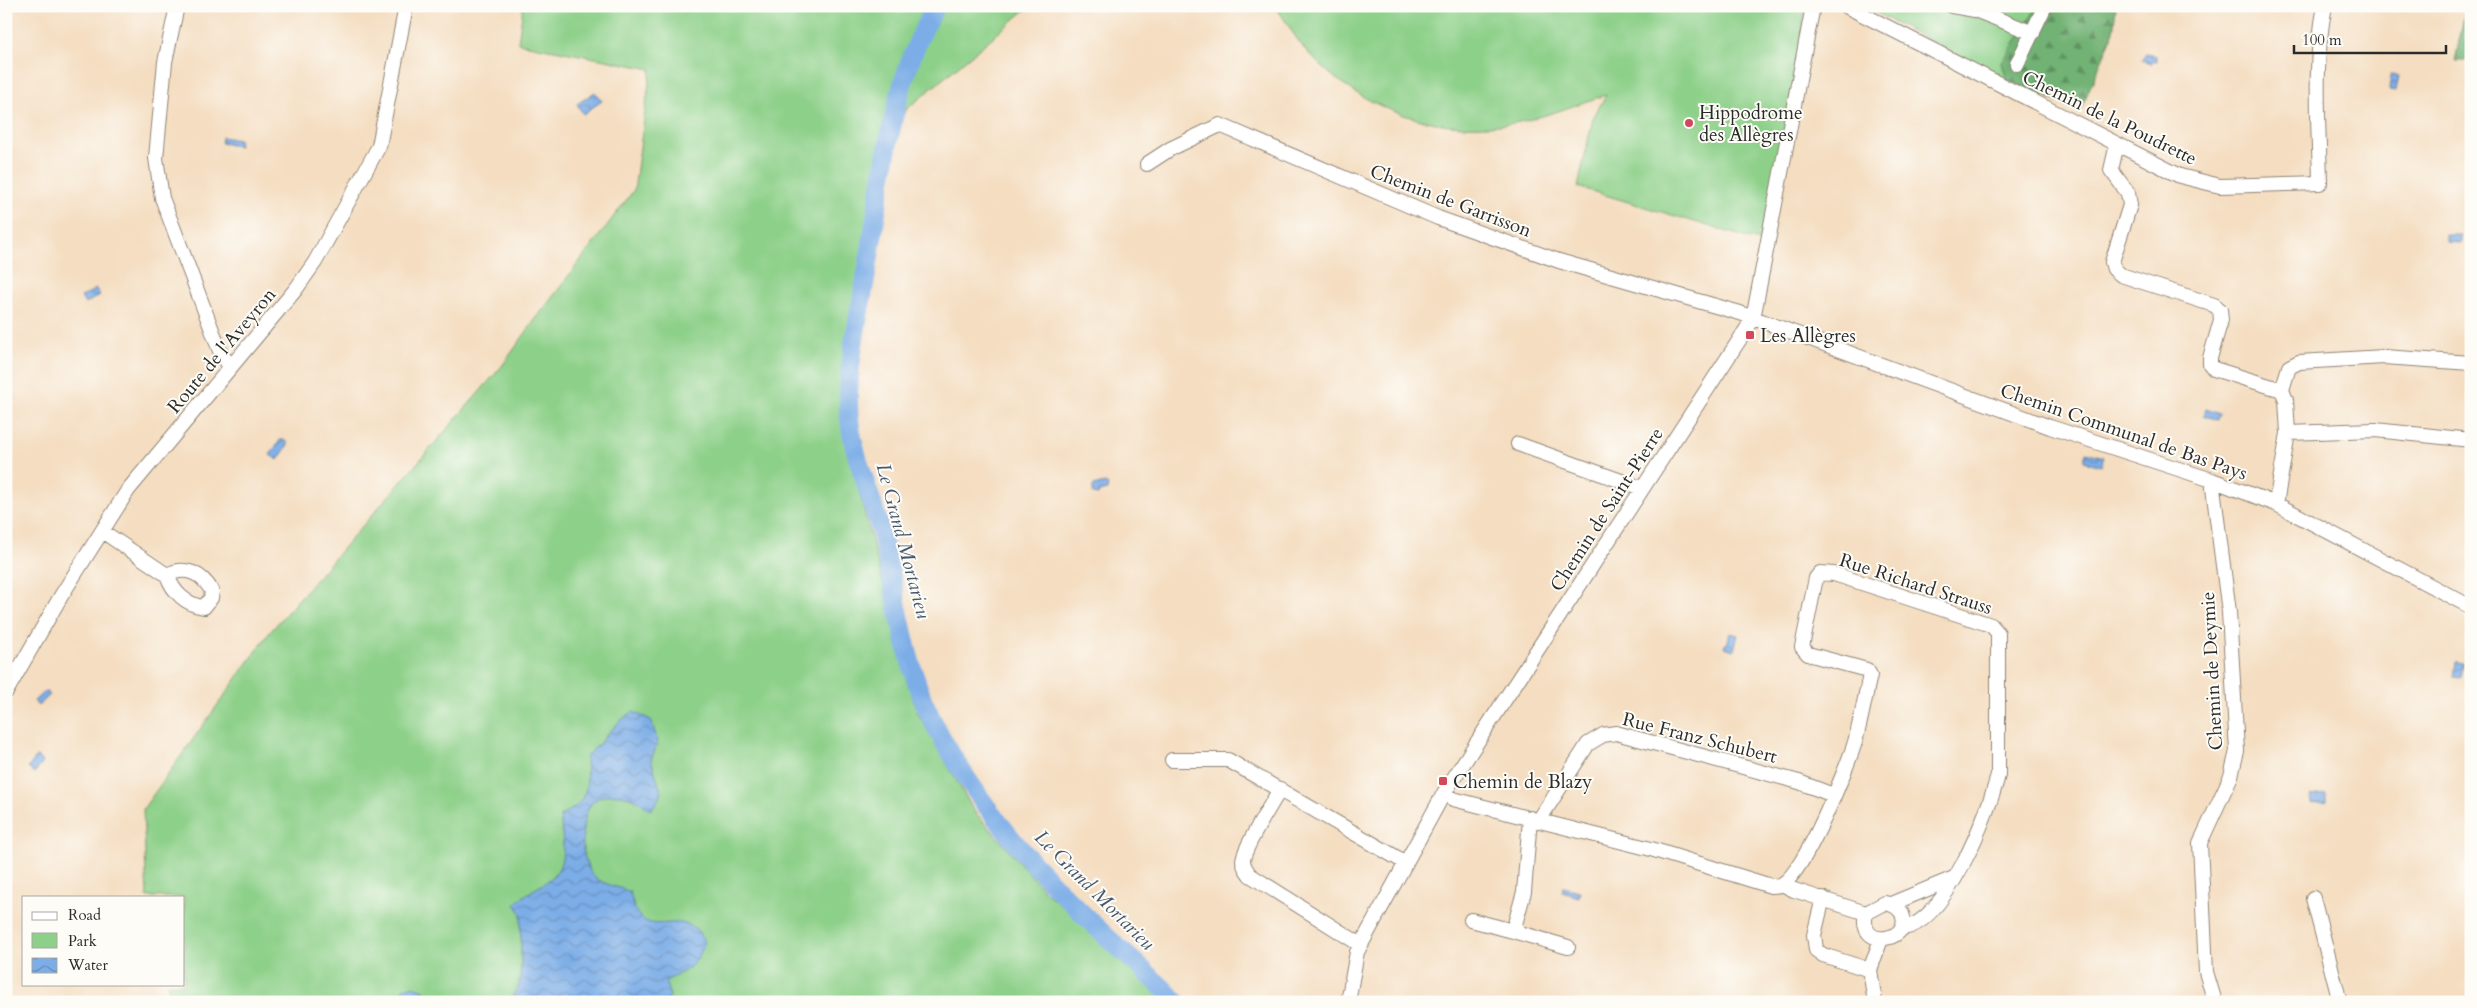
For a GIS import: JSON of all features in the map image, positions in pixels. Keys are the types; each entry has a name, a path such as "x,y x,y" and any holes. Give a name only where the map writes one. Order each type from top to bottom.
{"street":[{"path":"177,6 165,62 156,158 162,198 220,351 230,367"},
{"name":"Route de l'Aveyron","path":"6,692 128,490 296,289 314,262 380,146 406,6"},
{"name":"Chemin de Saint-Pierre","path":"1348,1002 1357,952 1444,793 1753,318 1813,6"},
{"name":"Chemin de la Poudrette","path":"1846,6 2180,176 2220,186 2320,183 2318,65 2319,35 2325,6"},
{"path":"1952,6 1975,10 2033,33"},
{"path":"2017,64 2045,6"},
{"name":"Chemin de Garrisson","path":"1147,164 1170,149 1220,125 1438,218 1559,260 1753,318"},
{"path":"2117,144 2111,170 2128,194 2130,205 2112,262 2114,269 2121,275 2214,305 2220,310 2221,320 2210,364 2214,368 2282,390"},
{"name":"Chemin Communal de Bas Pays","path":"1753,318 2050,427 2212,480 2276,504 2471,607"},
{"path":"2276,504 2288,433 2286,400 2282,390 2289,367 2299,362 2384,357 2471,363"},
{"path":"2288,433 2375,430 2471,440"},
{"path":"1518,444 1641,488"},
{"name":"Chemin de Deymie","path":"2212,480 2229,612 2237,751 2231,776 2200,842 2206,972 2215,1002"},
{"path":"102,531 168,575"},
{"name":"Rue Richard Strauss","path":"1833,796 1854,743 1870,675 1867,670 1808,654 1802,646 1816,578 1820,573 1834,574 1991,625 1998,633 1998,775 1971,850 1955,877 1932,909 1912,927 1903,928"},
{"name":"Rue Franz Schubert","path":"1534,819 1588,744 1603,735 1616,733 1799,782 1833,796"},
{"path":"1172,760 1228,760 1406,863"},
{"path":"1280,790 1258,827 1243,860 1245,868 1250,875 1361,945"},
{"path":"1444,793 1453,799 1651,849 1823,898 1866,913"},
{"path":"1776,885 1791,876 1806,854 1833,796"},
{"path":"1514,931 1524,892 1534,819"},
{"path":"1891,904 1955,877"},
{"path":"1823,898 1814,935 1816,950 1824,955 1870,970"},
{"path":"2313,898 2340,1002"},
{"path":"1886,903 1891,904 1901,911 1904,920 1903,928 1897,934 1880,939 1872,937 1866,930 1864,922 1866,913 1877,906 1886,903"},
{"path":"1471,920 1568,947"},
{"path":"1875,1002 1870,970 1880,939"}],"green space":[{"path":"523,6 1030,6 907,109 880,147 840,393 858,487 916,710 974,811 1044,890 1158,992 1166,1002 173,1002 168,986 185,986 185,896 147,896 143,809 270,632 502,366 634,190 651,69 518,43"},
{"name":"Hippodrome des Allègres","path":"1275,6 1806,6 1765,243 1578,187 1593,118 1606,95 1519,122 1491,126 1462,126 1435,123 1408,116 1382,106 1357,93 1334,77 1307,52"},
{"path":"1863,6 2038,6 2002,63 2008,81"},
{"path":"2038,6 2116,6 2113,34 2080,111 2008,81 2002,63"},
{"path":"2466,6 2471,6 2471,61 2455,61"}],"water":[{"path":"2145,54 2157,56 2157,61 2151,63 2142,60"},
{"path":"2391,75 2399,76 2396,91 2389,90"},
{"path":"595,92 602,101 583,114 577,104"},
{"path":"222,137 240,140 239,146 221,143"},
{"path":"2446,235 2461,235 2461,243 2446,242"},
{"path":"96,289 100,295 85,304 81,297"},
{"path":"2206,408 2220,413 2218,420 2204,415"},
{"path":"280,440 286,440 288,445 278,460 270,455"},
{"path":"2086,452 2104,457 2101,466 2084,461"},
{"path":"1105,483 1108,485 1107,490 1099,492 1098,495 1093,494 1093,486"},
{"path":"1730,633 1738,635 1734,650 1724,647 1727,644"},
{"path":"2455,662 2464,663 2461,678 2453,677"},
{"path":"45,691 50,695 38,706 34,701"},
{"path":"633,712 651,720 658,742 651,760 662,794 651,810 635,799 620,795 603,796 594,801 585,817 583,828 583,850 586,861 598,880 630,892 635,908 641,918 658,924 686,924 696,929 705,942 702,950 690,967 665,981 670,996 666,1002 508,1002 519,986 521,967 521,913 515,904 556,873 560,866 563,850 560,816 577,805 585,792 587,776 586,756 620,721"},
{"path":"37,756 43,763 34,773 28,768"},
{"path":"2326,794 2326,802 2312,804 2311,796"},
{"path":"1563,887 1580,891 1579,897 1562,892"},
{"path":"411,986 423,989 434,1002 400,1002 403,988"}],"waterway":[{"name":"Le Grand Mortarieu","path":"936,6 920,36 908,67 890,132 854,339 849,395 849,414 854,444 881,532 914,674 924,703 946,744 985,804 1034,864 1088,919 1177,1002"}],"place":[{"name":"Hippodrome des Allègres","path":"1689,123"},
{"name":"Les Allègres","path":"1750,335"},
{"name":"Chemin de Blazy","path":"1443,781"}]}
